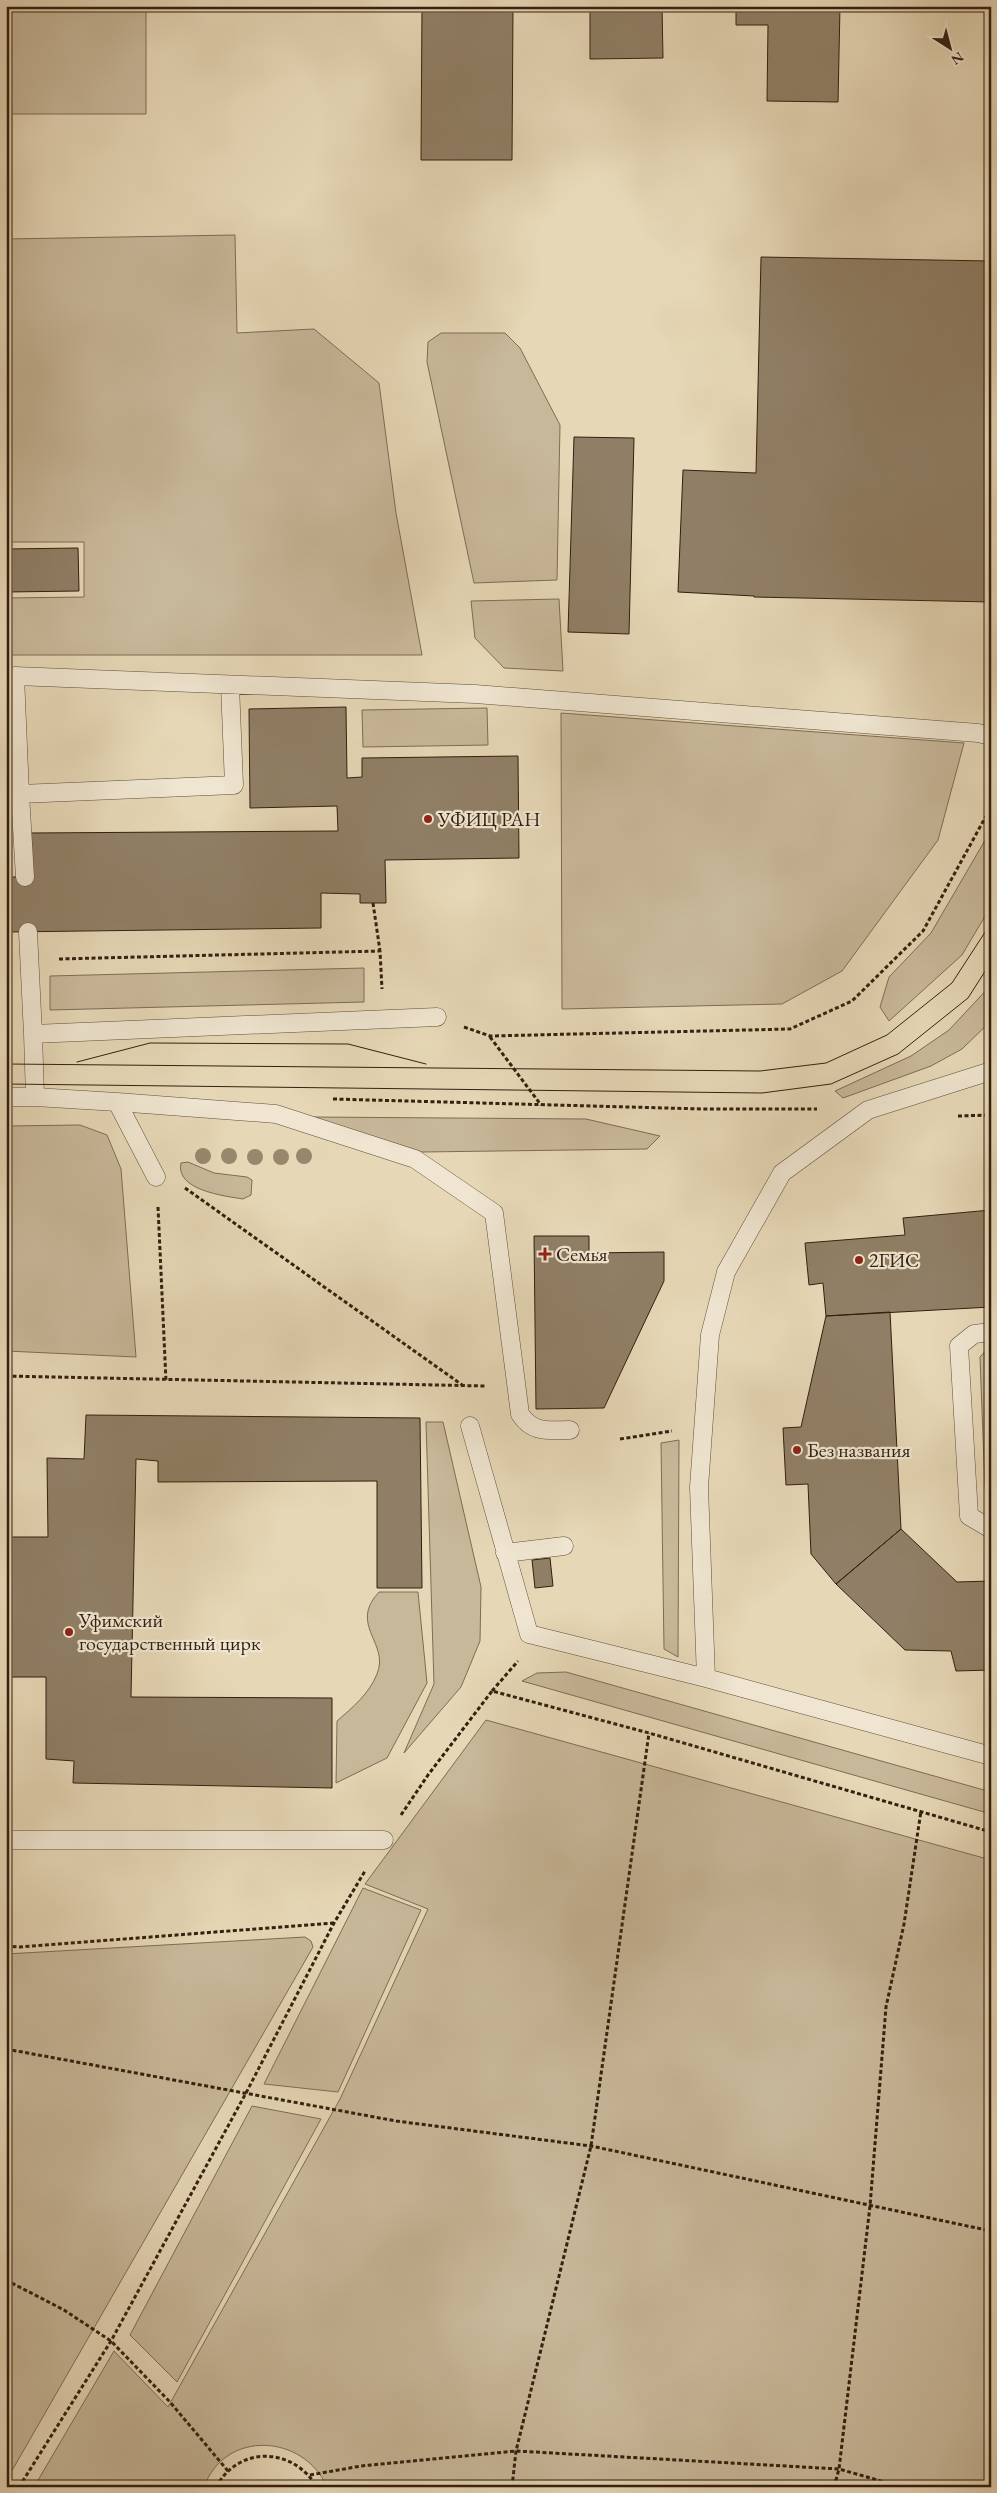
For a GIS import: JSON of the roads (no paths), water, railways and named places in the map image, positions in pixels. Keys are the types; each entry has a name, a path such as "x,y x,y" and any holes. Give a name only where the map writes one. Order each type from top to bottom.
{"lane":[{"path":"26,877 20,794 16,676 475,694 978,733 991,736"},
{"path":"20,794 234,785 230,685"},
{"path":"28,932 31,959 35,1097"},
{"path":"33,1034 383,1021 437,1017"},
{"path":"706,1678 699,1487 710,1336 726,1272 782,1173 868,1110 991,1070"},
{"path":"6,1097 117,1102 276,1114 415,1159 494,1213 520,1414 527,1424 542,1430 570,1430"},
{"path":"117,1102 156,1177"},
{"path":"991,1332 974,1334 959,1346 969,1516 991,1529"},
{"path":"470,1426 529,1634 706,1678 991,1756"},
{"path":"505,1553 564,1546"},
{"path":"6,1840 384,1840"}],"tram line":[{"path":"6,1064 760,1071 826,1063 887,1035 952,983 991,923"},
{"path":"6,1084 762,1093 831,1084 898,1054 968,998 991,962"},
{"path":"77,1062 150,1043 348,1044 426,1064"}],"place":[{"name":"УФИЦ РАН","path":"428,819"},
{"name":"Семья","path":"545,1254"},
{"name":"2ГИС","path":"859,1260"},
{"name":"Без названия","path":"797,1450"},
{"name":"Уфимский государственный цирк","path":"69,1632"}]}
